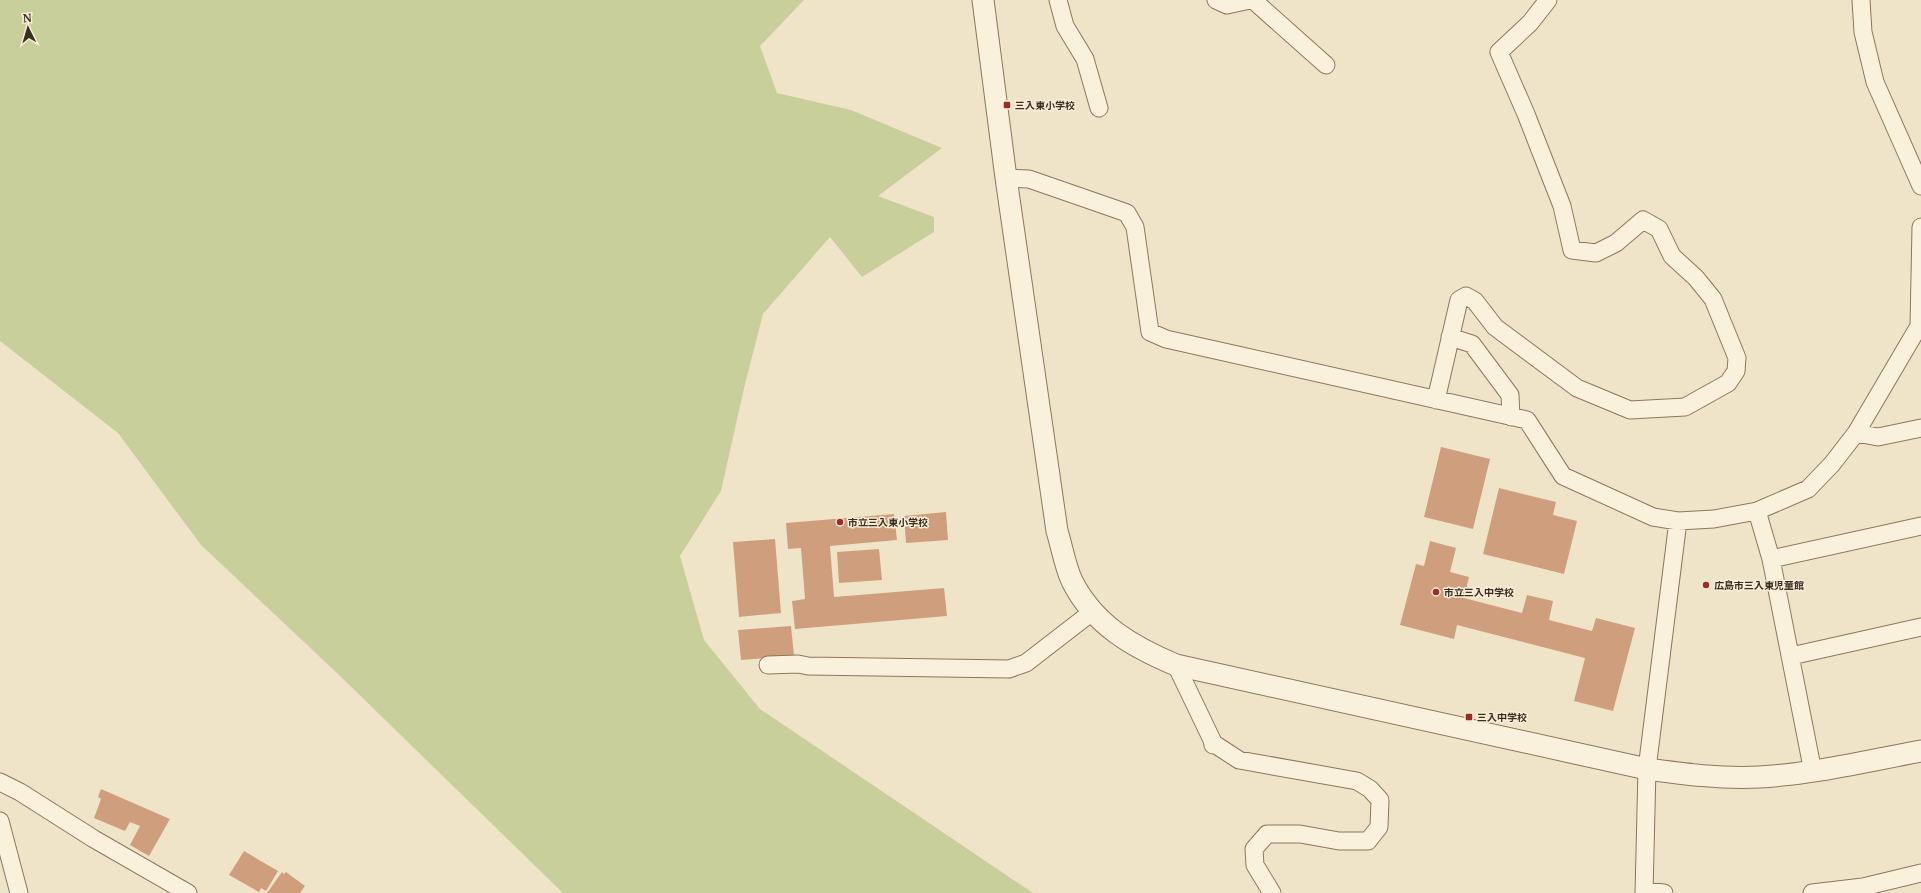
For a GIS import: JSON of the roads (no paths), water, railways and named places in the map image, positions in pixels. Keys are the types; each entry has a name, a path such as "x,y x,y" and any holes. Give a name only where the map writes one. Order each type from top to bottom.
{"street":[{"path":"983,0 1006,178 1057,531 1072,580 1092,612 1123,639 1144,652 1176,665 1647,769 1706,777 1759,777 1813,772 1921,751"},
{"path":"1058,0 1065,26 1085,59 1099,108"},
{"path":"1216,0 1227,5 1250,0"},
{"path":"1253,0 1326,65"},
{"path":"1436,400 1459,300 1466,296 1475,301 1495,327 1577,388 1630,410 1685,407 1728,383 1736,371 1737,358 1713,300 1696,278 1672,256 1659,229 1643,220 1616,243 1596,253 1572,250 1562,206 1526,114 1499,52 1530,23 1548,0"},
{"path":"1861,0 1863,32 1875,82 1921,186"},
{"path":"1006,178 1030,179 1127,213 1135,227 1150,332 1166,339 1527,420 1563,476 1653,518 1678,521 1714,519 1757,511 1808,489 1832,464 1856,434 1920,326 1921,227"},
{"path":"1450,337 1472,344 1510,395 1511,417"},
{"path":"1856,434 1878,437 1921,428"},
{"path":"1757,511 1771,559 1813,772"},
{"path":"1664,893 1644,892 1647,769 1678,521"},
{"path":"1771,559 1921,526"},
{"path":"768,665 798,664 808,666 1009,669 1026,663 1092,612"},
{"path":"1791,656 1921,627"},
{"path":"1176,665 1213,745 1216,745 1239,760 1357,780 1370,789 1380,800 1379,827 1368,841 1338,842 1300,834 1267,834 1254,849 1254,854 1255,865 1272,893"},
{"path":"0,782 20,792 94,839 188,893"},
{"path":"0,822 19,893"},
{"path":"1812,893 1864,890 1921,873"}],"place":[{"name":"三入東小学校","path":"1007,105"},
{"name":"市立三入東小学校","path":"840,522"},
{"name":"広島市三入東児童館","path":"1706,585"},
{"name":"市立三入中学校","path":"1436,592"},
{"name":"三入中学校","path":"1469,717"}]}
